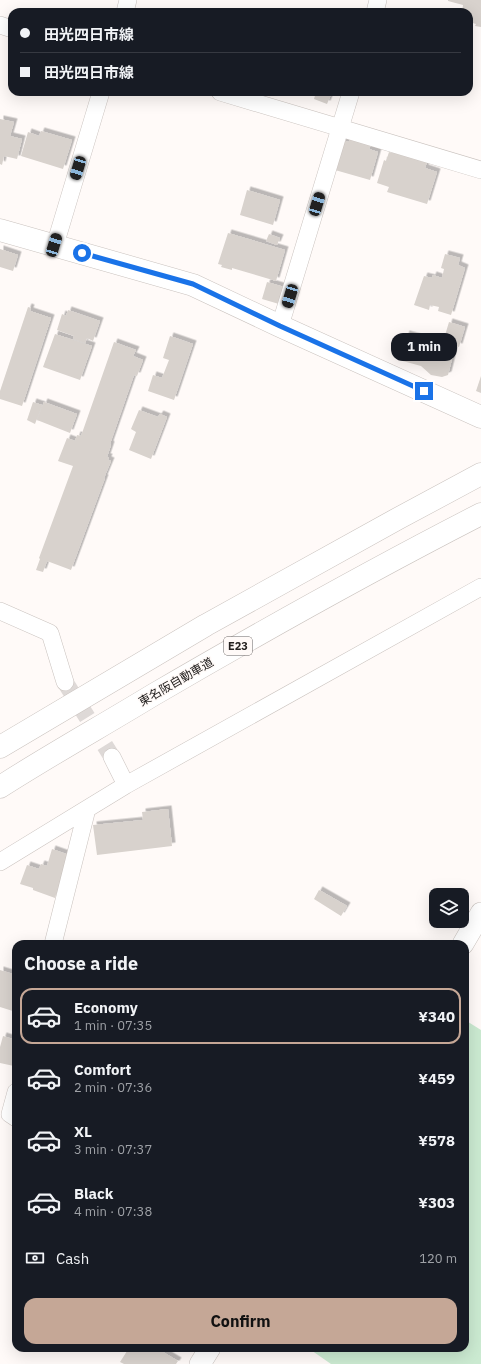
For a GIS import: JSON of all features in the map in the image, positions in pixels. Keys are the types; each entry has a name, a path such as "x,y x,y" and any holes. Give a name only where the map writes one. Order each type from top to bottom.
{"main road":[{"path":"0,230 193,284 280,326 481,417"},
{"path":"0,747 206,625 481,474"},
{"name":"東名阪自動車道","path":"0,787 41,761 223,654 415,548 481,514"}],"street":[{"path":"54,245 99,96"},
{"path":"233,96 481,170"},
{"path":"280,326 350,96"},
{"path":"0,862 126,785 481,587"},
{"path":"0,611 50,633 65,682"},
{"path":"112,757 126,785"},
{"path":"54,940 87,809"},
{"path":"465,940 481,913"},
{"path":"12,1107 10,1114 12,1115"},
{"path":"200,1364 208,1352"}],"green space":[{"path":"469,1022 481,1030 481,1364 331,1364 314,1352 469,1352"}],"building":[{"path":"481,0 481,27 475,26 476,24 473,23 473,8 463,8 463,5 448,1"},
{"path":"315,96 330,96 327,104 314,99"},
{"path":"0,119 14,122 10,136 22,139 17,159 4,156 2,165 0,164"},
{"path":"41,131 72,140 63,169 21,156 28,132 39,136"},
{"path":"349,139 371,145 369,149 378,152 370,180 335,170 343,140 349,142"},
{"path":"389,152 427,162 425,168 437,172 427,204 387,192 389,187 377,183 384,160 386,161"},
{"path":"247,190 280,200 273,225 240,215"},
{"path":"228,233 285,250 276,281 232,268 232,270 221,267 222,265 218,264"},
{"path":"269,234 280,238 277,245 266,241"},
{"path":"0,249 18,255 13,271 0,267"},
{"path":"445,254 460,258 458,265 465,268 451,315 438,311 439,307 430,305 429,310 414,305 424,276 432,278 433,275 442,278 444,269 441,268"},
{"path":"267,282 284,287 279,304 262,299"},
{"path":"28,307 31,308 30,311 51,318 22,406 0,399 0,391"},
{"path":"68,310 100,321 93,341 87,338 85,343 73,339 74,336 57,330 62,314 66,316"},
{"path":"449,322 465,327 459,347 443,342"},
{"path":"55,334 92,346 80,380 43,367"},
{"path":"406,334 455,347 448,375 442,377 431,375 421,366 399,360"},
{"path":"170,336 193,344 174,400 148,391 153,375 162,378 169,360 163,358"},
{"path":"114,342 136,350 133,356 143,360 137,376 134,375 110,444 107,457 109,457 108,460 111,461 71,570 47,561 43,572 36,570 73,466 58,461 67,438 75,441 77,435 81,436"},
{"path":"481,376 481,393 476,391"},
{"path":"33,402 42,405 35,424 27,420"},
{"path":"44,402 77,414 70,433 37,420"},
{"path":"139,410 158,417 160,414 167,417 151,459 129,450 136,432 131,429"},
{"path":"168,809 172,846 97,855 93,825 143,820 142,812"},
{"path":"52,849 69,855 55,898 20,884 27,865 39,869 41,864 47,866"},
{"path":"319,890 347,906 341,916 314,899"},
{"path":"0,970 12,974 12,1011 0,1007"},
{"path":"3,1036 12,1039 12,1066 0,1063 0,1047"},
{"path":"126,1352 163,1352 178,1361 176,1364 124,1364 120,1362"}],"tunnel":[{"path":"65,682 112,757"}],"route":[{"path":"82,253 193,284 280,326 424,391"}]}
